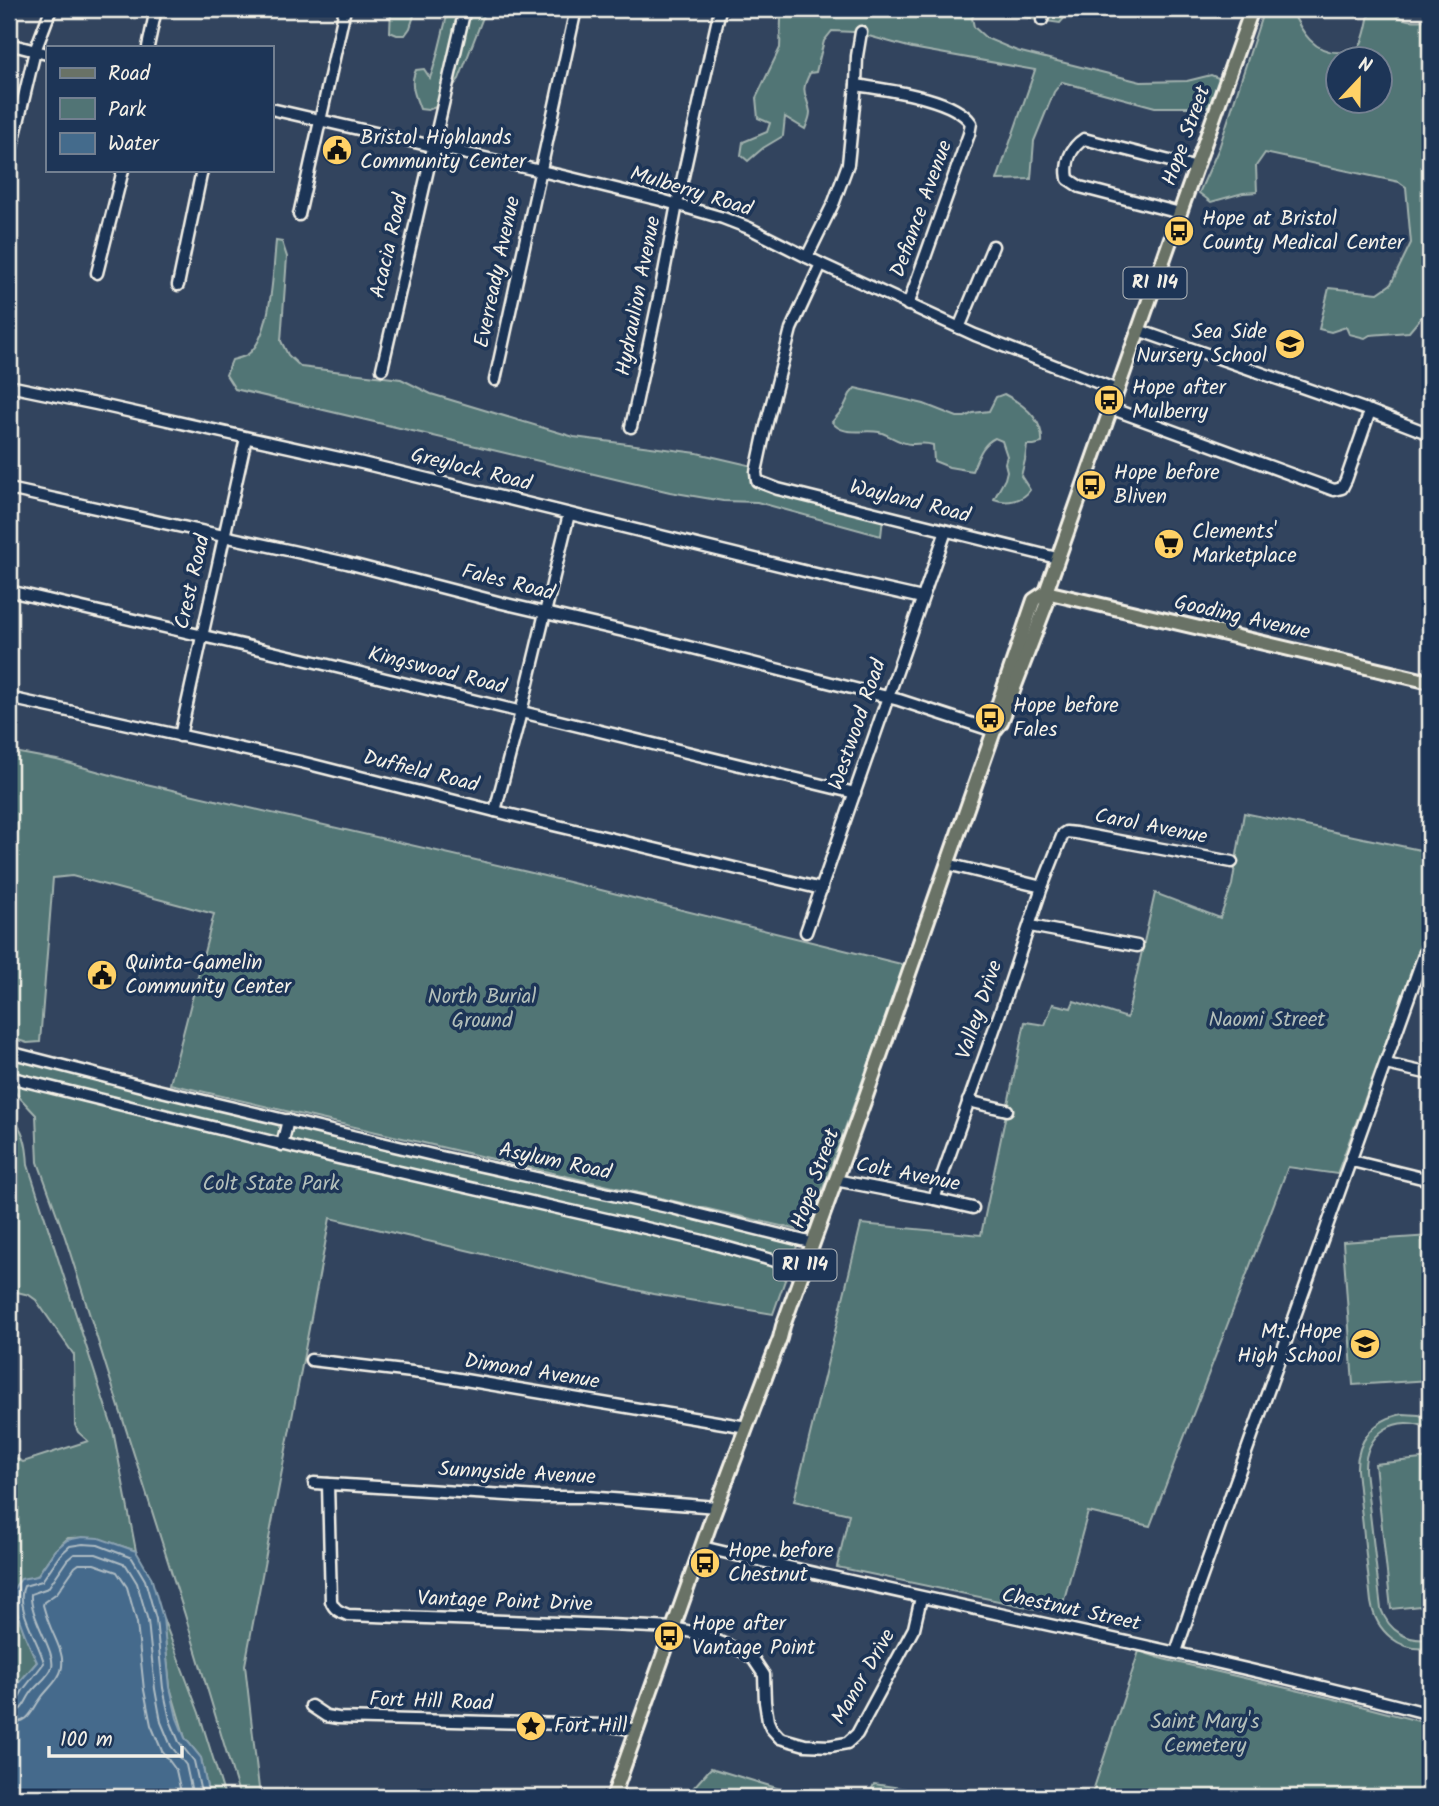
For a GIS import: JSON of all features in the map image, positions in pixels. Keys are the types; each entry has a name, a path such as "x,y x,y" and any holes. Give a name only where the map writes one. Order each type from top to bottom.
{"main road":[{"name":"Hope Street","path":"613,1797 804,1269 994,731 993,720 1034,600 1046,592 1252,9"},
{"name":"Gooding Avenue","path":"1046,592 1430,682"}],"street":[{"path":"9,160 35,51 51,9"},
{"path":"148,46 156,9"},
{"path":"299,215 345,9"},
{"name":"Acacia Road","path":"382,369 465,9"},
{"name":"Everready Avenue","path":"495,380 576,9"},
{"name":"Hydraulion Avenue","path":"631,427 720,9"},
{"path":"1042,20 1046,9"},
{"path":"807,257 834,202 848,164 861,32"},
{"path":"9,44 46,54"},
{"name":"Defiance Avenue","path":"856,85 931,100 962,113 971,123 908,305"},
{"name":"Mulberry Road","path":"273,109 677,204 731,221 959,328 1117,390"},
{"path":"1180,214 1080,187 1068,179 1068,162 1076,144 1084,139 1196,168"},
{"path":"97,273 122,172"},
{"path":"178,285 202,172"},
{"path":"959,328 993,246"},
{"name":"Wayland Road","path":"821,264 791,329 756,479 761,484 778,489 1058,558"},
{"path":"1138,331 1370,411 1430,435"},
{"name":"Greylock Road","path":"9,386 362,463 922,598"},
{"path":"1110,408 1330,489 1342,488 1370,411"},
{"name":"Crest Road","path":"180,736 246,438"},
{"name":"Fales Road","path":"9,489 347,563 888,697 994,731"},
{"path":"495,811 522,712 569,514"},
{"name":"Westwood Road","path":"806,932 946,531"},
{"name":"Kingswood Road","path":"9,591 855,793"},
{"name":"Duffield Road","path":"9,698 301,762 822,889"},
{"name":"Carol Avenue","path":"1063,834 1076,832 1232,862"},
{"name":"Valley Drive","path":"934,1199 1042,887 1063,834"},
{"path":"947,864 1042,887"},
{"path":"1030,926 1137,946"},
{"path":"1176,1652 1430,938"},
{"name":"Asylum Road","path":"9,1052 153,1089 813,1243"},
{"path":"1386,1064 1430,1074"},
{"name":"Asylum Road","path":"9,1077 282,1145 704,1241 804,1269"},
{"path":"968,1101 1007,1110"},
{"path":"282,1145 288,1120"},
{"path":"1352,1161 1430,1180"},
{"name":"Colt Avenue","path":"835,1180 973,1208"},
{"name":"Dimond Avenue","path":"311,1360 429,1374 747,1427"},
{"name":"Sunnyside Avenue","path":"314,1483 538,1497 586,1497 717,1507"},
{"name":"Vantage Point Drive","path":"328,1484 331,1601 337,1610 348,1615 673,1629"},
{"name":"Chestnut Street","path":"702,1548 1321,1685 1430,1714"},
{"name":"Manor Drive","path":"673,1629 697,1633 744,1652 754,1660 764,1675 768,1721 780,1738 805,1745 840,1745 854,1738 868,1716 914,1628 921,1598"},
{"name":"Fort Hill Road","path":"311,1706 326,1716 338,1718 603,1726 638,1730"}],"green space":[{"path":"391,9 416,9 405,35 390,32"},
{"path":"449,9 484,9 459,79 436,107 420,109 414,90 414,75 416,70 424,69 430,78"},
{"path":"753,9 977,9 972,18 974,27 986,38 1017,51 1141,82 1187,81 1211,75 1221,79 1215,107 1155,107 1062,82 1054,92 1034,141 1031,179 997,180 1035,70 912,48 854,32 832,31 824,41 816,72 810,73 805,85 810,112 805,129 785,117 783,136 748,161 741,155 743,142 767,132 770,123 758,118 756,98 780,48 781,19"},
{"path":"1002,9 1051,9 1066,16 1060,23 1032,19"},
{"path":"1264,9 1291,9 1304,33 1316,46 1324,50 1324,116 1394,116 1394,46 1360,46 1370,9 1394,9 1397,15 1404,19 1425,20 1430,26 1430,316 1424,314 1409,332 1370,335 1365,338 1349,334 1346,327 1331,332 1319,329 1329,288 1378,293 1391,284 1411,243 1406,187 1399,182 1265,153 1256,166 1257,192 1211,202 1199,193 1219,148"},
{"path":"276,241 282,242 287,257 281,341 288,355 301,367 401,379 431,394 574,437 697,453 753,466 753,485 883,518 881,536 757,502 723,501 670,492 235,389 226,375 232,360 247,355 262,334 270,302"},
{"path":"855,388 924,404 957,417 989,411 996,397 1004,394 1011,398 1031,413 1042,434 1042,443 1027,445 1021,476 1030,490 1023,497 1014,500 994,499 1007,471 1007,456 1002,441 995,438 978,456 972,471 934,461 933,445 907,444 879,432 847,431 837,427 832,422"},
{"name":"North Burial Ground","path":"9,751 57,760 129,780 532,873 905,965 807,1232 170,1084 214,914 72,876 53,878 40,1042 27,1043 9,1037"},
{"name":"Naomi Street","path":"1244,813 1425,851 1430,835 1430,923 1337,1174 1288,1167 1150,1526 1088,1512 1060,1614 837,1567 849,1514 794,1501 861,1224 981,1235 1025,1022 1045,1025 1053,1004 1071,1008 1074,1001 1127,1018 1155,893 1220,918 1232,885"},
{"name":"Colt State Park","path":"9,1057 441,1157 801,1235 773,1314 653,1294 330,1218 245,1665 260,1797 240,1797 65,1237 38,1162 36,1115 9,1086"},
{"path":"9,1114 24,1137 28,1165 113,1430 136,1551 103,1540 87,1538 68,1538 55,1550 15,1603 37,1662 16,1686 9,1704 9,1455 23,1462 88,1441 75,1425 74,1355 36,1300 29,1295 9,1290"},
{"path":"1430,1236 1430,1380 1353,1385 1343,1242"},
{"path":"1403,1414 1430,1419 1430,1429 1406,1423 1385,1429 1376,1436 1366,1457 1365,1470 1381,1609 1394,1629 1406,1637 1430,1639 1430,1648 1409,1647 1391,1638 1378,1622 1371,1602 1358,1459 1363,1441 1375,1426"},
{"path":"1430,1458 1430,1605 1391,1609 1375,1464"},
{"path":"163,1618 199,1713 225,1797 209,1797 201,1758 185,1738 170,1687"},
{"name":"Saint Mary's Cemetery","path":"1139,1651 1430,1724 1430,1797 1091,1797"},
{"path":"711,1768 806,1797 685,1797"},
{"path":"874,1784 961,1797 868,1797"}],"water":[{"path":"99,1538 136,1551 151,1577 163,1618 170,1687 177,1718 185,1738 201,1758 209,1797 13,1797 9,1779 9,1704 16,1686 37,1662 18,1615 14,1589 21,1579 37,1576 55,1550 67,1540"}],"place":[{"name":"Bristol Highlands Community Center","path":"337,150"},
{"name":"Hope at Bristol County Medical Center","path":"1179,231"},
{"name":"Sea Side Nursery School","path":"1290,344"},
{"name":"Hope after Mulberry","path":"1109,400"},
{"name":"Hope before Bliven","path":"1091,485"},
{"name":"Clements' Marketplace","path":"1169,544"},
{"name":"Hope before Fales","path":"990,718"},
{"name":"Quinta-Gamelin Community Center","path":"102,975"},
{"name":"Mt. Hope High School","path":"1365,1344"},
{"name":"Hope before Chestnut","path":"705,1563"},
{"name":"Hope after Vantage Point","path":"669,1636"},
{"name":"Fort Hill","path":"531,1726"}]}
